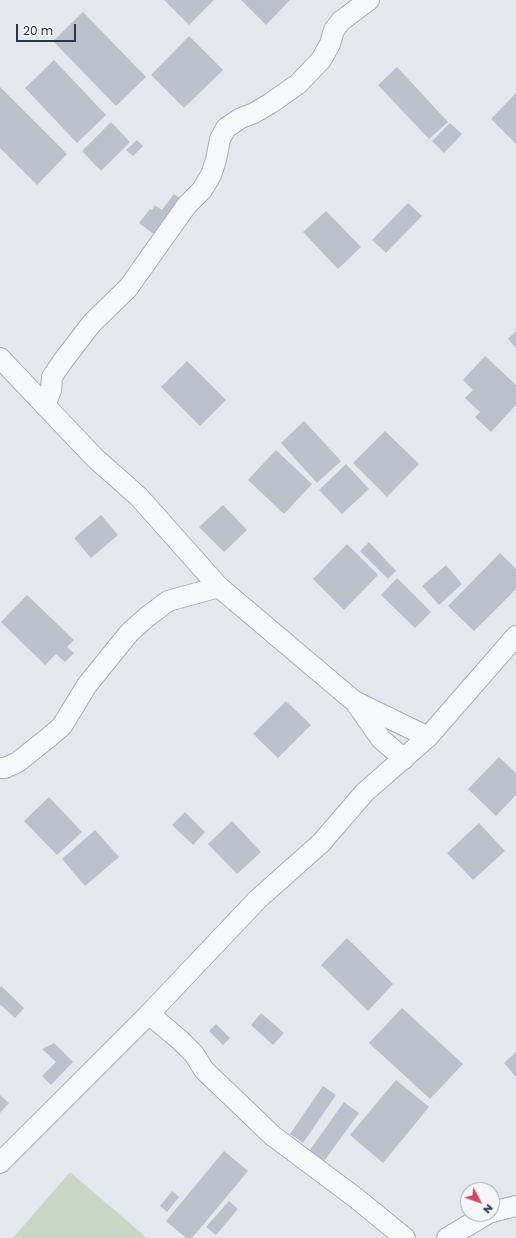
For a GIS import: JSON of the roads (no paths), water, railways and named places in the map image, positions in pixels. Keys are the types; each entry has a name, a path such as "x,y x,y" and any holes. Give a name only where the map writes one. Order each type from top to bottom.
{"street":[{"path":"45,406 51,390 52,377 62,362 92,323 128,288 187,205 202,190 216,160 220,139 226,128 241,118 260,110 298,84 321,60 330,44 334,30 340,21 369,0"},
{"path":"0,358 95,458 139,497 220,587 354,701 382,739 404,759"},
{"path":"0,768 5,768 18,762 62,726 87,685 130,632 147,617 168,601 220,587"},
{"path":"0,1163 149,1014 258,899 320,843 365,792 428,737 516,636"},
{"path":"354,701 428,737"},
{"path":"149,1014 180,1040 194,1054 204,1070 273,1136 356,1198 404,1238"},
{"path":"500,1210 516,1206"},
{"path":"447,1238 474,1222"}]}
